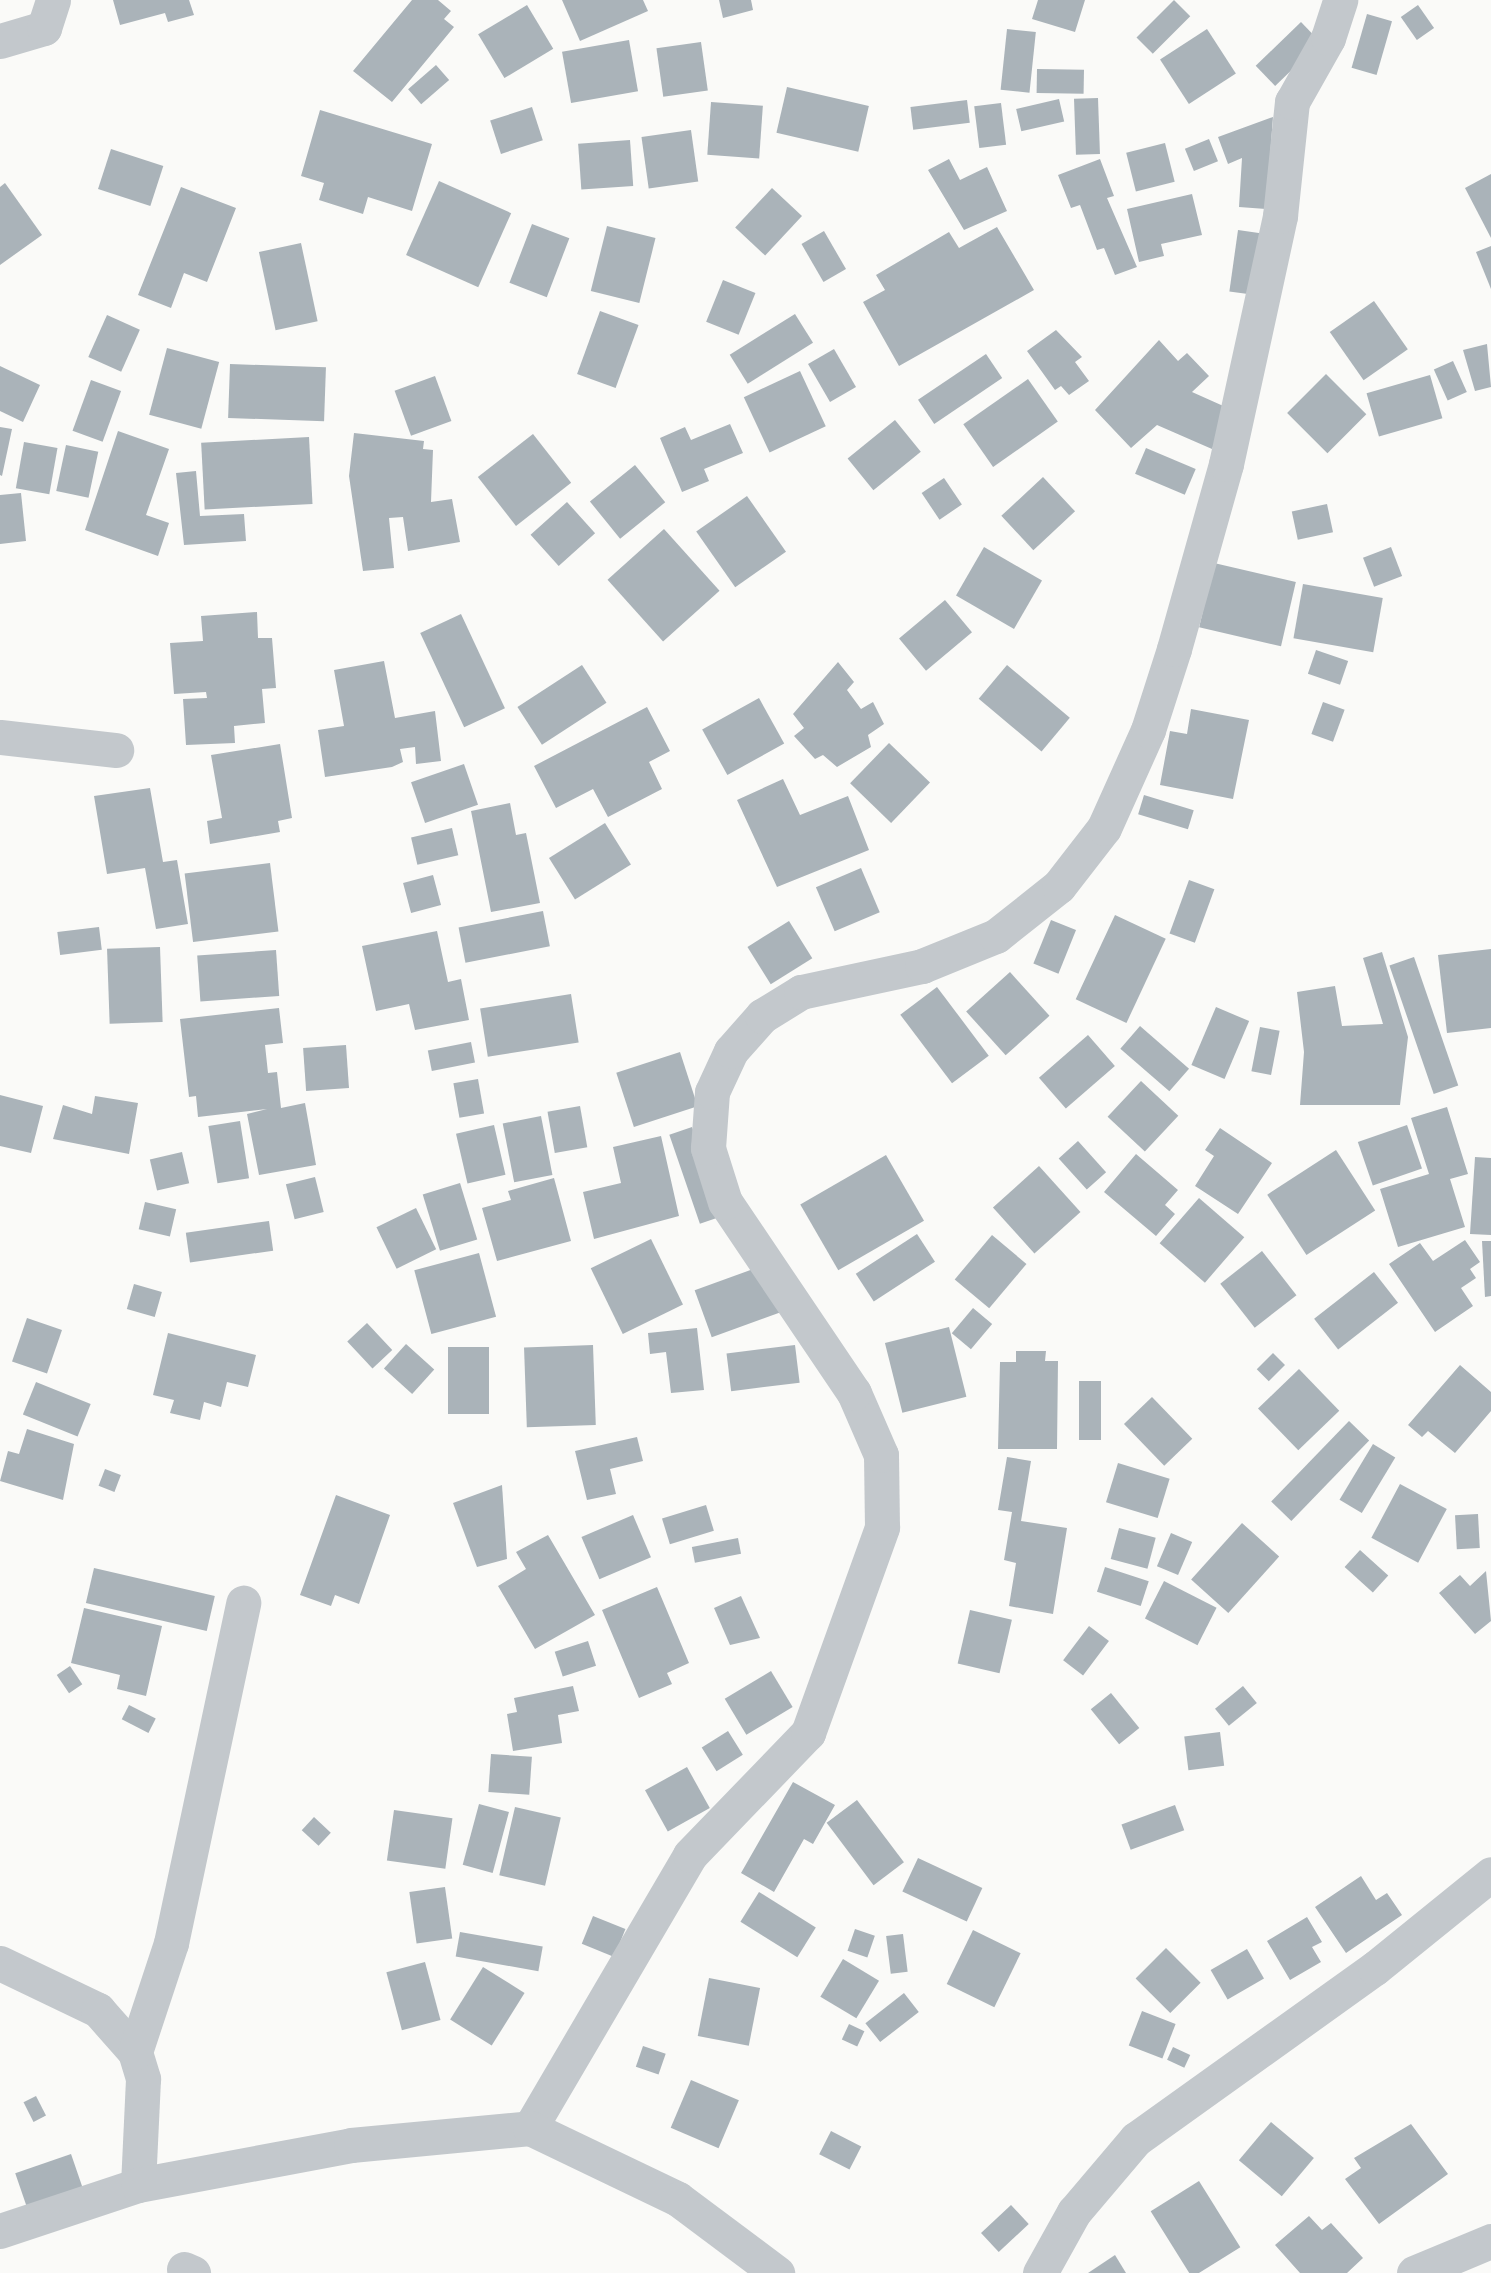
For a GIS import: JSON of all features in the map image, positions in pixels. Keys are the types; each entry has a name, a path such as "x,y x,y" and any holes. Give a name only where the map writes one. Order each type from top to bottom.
{"street":[{"path":"0,40 44,28 53,0"},
{"path":"530,2128 690,1854 808,1733 882,1527 881,1456 854,1394 725,1202 708,1148 712,1092 732,1051 762,1016 801,992 922,966 996,936 1059,886 1104,828 1148,730 1174,650 1226,464 1276,236 1292,102 1328,38 1340,0"},
{"path":"0,737 116,750"},
{"path":"136,2052 171,1943 243,1603"},
{"path":"1040,2273 1074,2212 1136,2138 1375,1968 1491,1874"},
{"path":"2,1966 98,2010 136,2052 143,2078 138,2184"},
{"path":"0,2232 138,2184 351,2145 530,2128 678,2200 777,2273"},
{"path":"1414,2273 1491,2240"}],"building":[{"path":"113,0 189,0 194,15 168,22 165,13 120,25"},
{"path":"412,0 438,0 451,11 444,19 454,27 392,102 353,71"},
{"path":"562,0 643,0 648,11 580,41"},
{"path":"719,0 751,0 753,10 723,18"},
{"path":"1038,0 1085,0 1075,32 1032,19"},
{"path":"1174,0 1190,16 1153,54 1137,37"},
{"path":"527,5 553,49 504,78 478,34"},
{"path":"1418,5 1434,28 1417,40 1401,17"},
{"path":"1367,14 1392,21 1377,75 1352,68"},
{"path":"1301,22 1320,42 1275,86 1256,66"},
{"path":"1007,29 1036,32 1029,93 1001,90"},
{"path":"1207,29 1236,73 1189,104 1160,59"},
{"path":"629,40 638,91 571,103 562,52"},
{"path":"701,42 708,91 663,97 656,48"},
{"path":"436,65 449,80 421,104 408,89"},
{"path":"1037,69 1084,70 1084,94 1037,93"},
{"path":"787,87 869,106 858,152 776,133"},
{"path":"1098,98 1100,154 1076,155 1074,99"},
{"path":"1059,99 1064,121 1021,131 1016,109"},
{"path":"967,100 970,123 913,130 910,107"},
{"path":"711,102 763,106 759,158 707,155"},
{"path":"1001,103 1006,145 979,148 974,106"},
{"path":"532,107 543,140 501,154 490,121"},
{"path":"320,110 432,144 412,211 368,197 363,214 319,200 324,183 301,176"},
{"path":"1273,117 1266,209 1239,207 1242,158 1228,164 1218,137"},
{"path":"691,130 698,181 649,188 641,137"},
{"path":"1209,139 1218,161 1194,171 1185,149"},
{"path":"630,140 633,186 581,190 578,144"},
{"path":"1165,143 1175,182 1136,191 1126,153"},
{"path":"111,149 163,166 150,206 98,189"},
{"path":"949,159 960,180 987,167 1007,211 964,230 928,170"},
{"path":"1100,159 1114,196 1107,198 1137,267 1115,275 1104,248 1097,250 1080,205 1071,208 1058,175"},
{"path":"1491,174 1491,238 1465,188"},
{"path":"439,181 511,213 478,287 406,255"},
{"path":"5,183 42,235 0,265 0,187"},
{"path":"181,187 236,208 207,282 184,273 171,308 138,295"},
{"path":"772,188 802,216 765,255 735,227"},
{"path":"1192,194 1202,235 1161,244 1164,256 1139,262 1127,209"},
{"path":"532,224 569,238 547,297 509,283"},
{"path":"607,226 656,238 639,303 591,291"},
{"path":"997,227 1034,290 899,366 863,302 885,290 876,275 949,232 959,248"},
{"path":"1238,230 1266,234 1257,295 1229,291"},
{"path":"824,231 846,269 823,282 801,244"},
{"path":"301,243 318,321 276,330 259,252"},
{"path":"1491,246 1491,289 1476,252"},
{"path":"723,280 755,293 739,335 706,322"},
{"path":"1374,301 1408,349 1364,380 1330,332"},
{"path":"600,311 639,325 616,388 577,374"},
{"path":"795,314 813,343 748,384 730,355"},
{"path":"107,315 140,330 121,372 88,357"},
{"path":"1056,330 1082,357 1075,362 1089,381 1069,395 1061,386 1055,390 1027,351"},
{"path":"1159,340 1178,361 1187,353 1209,376 1192,392 1230,409 1212,449 1157,425 1131,448 1095,410"},
{"path":"1487,344 1491,387 1475,391 1463,350"},
{"path":"167,348 219,362 201,429 149,415"},
{"path":"834,349 856,387 830,402 808,364"},
{"path":"986,354 1002,378 934,424 918,400"},
{"path":"1453,361 1467,392 1448,401 1434,370"},
{"path":"230,364 326,367 324,421 228,418"},
{"path":"0,366 40,385 23,422 0,411"},
{"path":"800,371 826,426 770,452 744,397"},
{"path":"1326,374 1366,414 1327,453 1287,413"},
{"path":"1430,375 1442,418 1379,436 1367,393"},
{"path":"435,376 451,421 411,436 395,391"},
{"path":"1028,379 1058,422 993,467 963,424"},
{"path":"91,380 121,391 103,442 73,431"},
{"path":"895,420 921,452 873,490 848,458"},
{"path":"730,424 743,453 704,469 709,481 682,492 660,438 685,427 691,440"},
{"path":"0,427 12,429 2,476 0,475"},
{"path":"118,431 169,449 146,515 169,523 158,556 85,530"},
{"path":"354,433 424,441 423,449 433,450 431,502 452,499 460,542 408,551 403,517 389,518 394,568 363,571 349,476"},
{"path":"533,434 571,483 516,526 478,477"},
{"path":"309,437 313,504 205,510 201,443"},
{"path":"24,442 57,448 49,494 16,488"},
{"path":"66,445 98,452 89,498 56,491"},
{"path":"1146,448 1196,469 1185,495 1135,474"},
{"path":"635,465 665,502 620,539 590,502"},
{"path":"196,471 200,516 244,514 246,541 184,545 176,473"},
{"path":"1043,477 1075,511 1033,550 1001,516"},
{"path":"944,478 962,505 940,520 922,493"},
{"path":"21,493 26,541 0,544 0,495"},
{"path":"747,496 786,552 735,587 696,532"},
{"path":"567,502 595,533 559,566 531,535"},
{"path":"1327,504 1333,532 1298,540 1292,511"},
{"path":"664,529 720,591 663,642 608,580"},
{"path":"984,547 1042,580 1014,629 956,595"},
{"path":"1391,547 1402,576 1374,587 1363,558"},
{"path":"1214,563 1296,582 1281,646 1199,627"},
{"path":"1303,584 1383,598 1373,652 1293,638"},
{"path":"945,600 972,632 926,671 899,639"},
{"path":"257,612 258,638 272,638 276,688 262,689 265,723 234,726 235,743 186,745 183,699 207,698 206,692 174,694 170,643 203,641 201,616"},
{"path":"461,614 505,708 464,727 420,633"},
{"path":"1316,650 1348,661 1340,685 1308,674"},
{"path":"384,661 395,718 435,711 441,761 416,764 415,747 400,749 403,762 392,767 325,777 318,730 344,726 334,670"},
{"path":"838,662 854,682 847,690 861,709 873,702 884,724 868,735 871,747 837,767 823,755 815,759 794,736 804,728 793,714"},
{"path":"582,665 607,703 542,745 517,707"},
{"path":"1007,665 1070,718 1042,751 979,699"},
{"path":"759,698 784,743 727,775 702,730"},
{"path":"1323,702 1345,710 1333,742 1311,734"},
{"path":"647,707 670,751 649,762 662,789 608,817 593,789 556,808 534,766"},
{"path":"1191,709 1249,720 1233,799 1160,785 1170,731 1187,734"},
{"path":"889,743 930,783 891,823 850,783"},
{"path":"280,744 292,818 278,821 280,832 210,844 207,821 222,818 211,755"},
{"path":"464,764 478,805 425,823 411,782"},
{"path":"783,779 800,815 848,796 869,850 777,887 737,800"},
{"path":"150,788 163,862 177,860 188,924 156,929 145,868 107,874 94,796"},
{"path":"1144,795 1194,810 1188,829 1138,814"},
{"path":"510,803 516,835 526,833 540,903 491,912 471,811"},
{"path":"605,823 631,865 575,900 549,858"},
{"path":"452,828 458,855 417,865 411,837"},
{"path":"270,863 278,931 193,942 185,873"},
{"path":"861,868 880,912 835,931 816,887"},
{"path":"433,875 441,905 411,913 403,883"},
{"path":"1189,880 1214,889 1195,943 1170,934"},
{"path":"543,911 550,946 465,963 459,927"},
{"path":"1115,915 1166,939 1126,1023 1076,999"},
{"path":"1051,920 1076,930 1058,974 1033,964"},
{"path":"789,921 812,958 771,984 747,947"},
{"path":"99,927 102,950 60,955 57,932"},
{"path":"437,931 448,982 461,979 469,1020 415,1030 409,1004 376,1011 362,946"},
{"path":"160,947 163,1022 110,1024 107,949"},
{"path":"1491,949 1491,1028 1447,1033 1438,955"},
{"path":"276,950 279,996 200,1001 197,956"},
{"path":"1382,952 1408,1037 1400,1105 1300,1105 1304,1052 1297,992 1335,986 1342,1026 1383,1024 1363,958"},
{"path":"1414,957 1458,1086 1434,1094 1389,965"},
{"path":"1010,972 1049,1016 1006,1055 966,1011"},
{"path":"937,987 989,1056 952,1083 900,1015"},
{"path":"571,994 579,1042 488,1057 480,1008"},
{"path":"1216,1007 1249,1021 1225,1079 1191,1065"},
{"path":"279,1008 283,1043 265,1045 268,1073 277,1072 281,1108 305,1103 316,1165 259,1175 247,1114 267,1109 198,1117 196,1096 189,1097 180,1019"},
{"path":"1140,1026 1189,1069 1169,1091 1120,1049"},
{"path":"1260,1027 1280,1031 1271,1075 1251,1071"},
{"path":"1088,1035 1115,1066 1066,1109 1039,1078"},
{"path":"471,1042 475,1063 432,1071 428,1050"},
{"path":"346,1045 349,1088 306,1091 303,1048"},
{"path":"680,1052 698,1106 634,1127 616,1073"},
{"path":"478,1079 484,1113 459,1118 453,1083"},
{"path":"1141,1081 1178,1116 1145,1152 1108,1117"},
{"path":"0,1095 43,1106 31,1153 0,1146"},
{"path":"95,1096 138,1103 129,1154 53,1139 63,1105 92,1114"},
{"path":"580,1106 587,1147 555,1153 548,1112"},
{"path":"1447,1107 1468,1174 1450,1179 1465,1227 1398,1247 1380,1189 1429,1174 1411,1118"},
{"path":"541,1116 552,1175 514,1182 503,1123"},
{"path":"240,1121 249,1178 217,1183 208,1126"},
{"path":"494,1125 505,1175 467,1183 456,1134"},
{"path":"1407,1125 1422,1168 1373,1185 1358,1142"},
{"path":"692,1127 723,1216 700,1224 669,1135"},
{"path":"1220,1128 1272,1163 1238,1214 1195,1186 1214,1156 1205,1150"},
{"path":"661,1136 679,1216 594,1239 583,1192 621,1183 613,1147"},
{"path":"1078,1141 1106,1172 1087,1190 1059,1158"},
{"path":"1336,1150 1375,1210 1306,1255 1267,1195"},
{"path":"182,1152 189,1183 157,1191 150,1159"},
{"path":"1136,1154 1178,1190 1165,1205 1175,1214 1156,1236 1104,1192"},
{"path":"886,1155 924,1221 838,1270 800,1204"},
{"path":"1475,1157 1491,1158 1491,1235 1470,1234"},
{"path":"1039,1166 1080,1212 1034,1254 993,1207"},
{"path":"315,1177 324,1212 295,1219 286,1184"},
{"path":"554,1178 571,1241 497,1261 482,1208 511,1200 508,1191"},
{"path":"460,1183 477,1239 440,1251 423,1194"},
{"path":"1199,1198 1244,1237 1205,1283 1160,1243"},
{"path":"145,1202 176,1209 170,1236 139,1229"},
{"path":"416,1208 436,1249 397,1269 376,1227"},
{"path":"269,1221 273,1251 190,1262 186,1233"},
{"path":"917,1234 935,1262 874,1301 856,1274"},
{"path":"992,1235 1026,1264 989,1308 955,1279"},
{"path":"651,1239 683,1305 623,1334 591,1268"},
{"path":"1465,1240 1480,1262 1470,1269 1476,1278 1461,1288 1473,1306 1435,1332 1389,1264 1420,1243 1433,1261"},
{"path":"1482,1241 1491,1241 1491,1296 1485,1297"},
{"path":"1262,1251 1296,1295 1255,1328 1220,1284"},
{"path":"479,1253 496,1317 431,1334 414,1270"},
{"path":"767,1264 784,1311 712,1337 695,1290"},
{"path":"1374,1272 1398,1303 1338,1350 1314,1319"},
{"path":"134,1284 162,1292 155,1317 127,1309"},
{"path":"973,1308 992,1324 971,1349 952,1333"},
{"path":"27,1318 62,1330 47,1374 12,1361"},
{"path":"367,1323 392,1350 372,1368 347,1341"},
{"path":"949,1327 966,1397 902,1413 885,1343"},
{"path":"697,1328 704,1390 671,1393 666,1352 650,1354 648,1333"},
{"path":"168,1333 256,1355 248,1387 227,1382 221,1407 204,1402 200,1420 170,1413 174,1400 153,1395"},
{"path":"406,1344 434,1369 412,1394 384,1369"},
{"path":"593,1345 596,1425 527,1427 524,1347"},
{"path":"795,1345 800,1383 731,1391 727,1353"},
{"path":"448,1347 489,1347 489,1414 448,1414"},
{"path":"1016,1351 1046,1351 1045,1361 1058,1361 1057,1449 998,1449 1000,1362 1016,1362"},
{"path":"1273,1353 1285,1365 1269,1381 1257,1369"},
{"path":"1460,1365 1491,1392 1491,1411 1455,1453 1428,1431 1422,1437 1408,1425"},
{"path":"1299,1369 1339,1411 1298,1450 1258,1409"},
{"path":"1079,1381 1101,1381 1101,1440 1079,1440"},
{"path":"36,1382 91,1404 78,1437 23,1414"},
{"path":"1152,1397 1192,1439 1164,1466 1124,1424"},
{"path":"1349,1421 1369,1440 1291,1521 1271,1502"},
{"path":"27,1429 74,1444 63,1500 0,1481 8,1451 19,1454"},
{"path":"637,1437 643,1461 610,1469 616,1494 587,1500 575,1451"},
{"path":"1373,1444 1395,1457 1362,1513 1340,1500"},
{"path":"1007,1457 1031,1461 1021,1521 1067,1528 1053,1614 1009,1606 1016,1563 1004,1560 1012,1512 998,1510"},
{"path":"1118,1463 1170,1479 1158,1518 1106,1502"},
{"path":"105,1469 121,1475 114,1492 99,1486"},
{"path":"1400,1484 1447,1509 1418,1563 1371,1538"},
{"path":"502,1485 507,1559 477,1567 453,1503"},
{"path":"336,1495 390,1515 359,1604 335,1595 331,1606 300,1595"},
{"path":"706,1505 714,1531 670,1544 662,1518"},
{"path":"1478,1514 1480,1548 1457,1549 1455,1515"},
{"path":"633,1515 651,1557 599,1579 581,1537"},
{"path":"1242,1523 1279,1556 1228,1613 1191,1579"},
{"path":"1119,1528 1156,1538 1147,1569 1111,1559"},
{"path":"1171,1533 1192,1542 1178,1575 1157,1566"},
{"path":"548,1535 595,1615 535,1649 498,1586 526,1569 516,1552"},
{"path":"738,1538 741,1554 695,1563 692,1547"},
{"path":"1360,1550 1388,1575 1373,1593 1345,1567"},
{"path":"1105,1567 1149,1581 1141,1606 1097,1592"},
{"path":"94,1568 215,1596 207,1631 86,1603"},
{"path":"1486,1571 1491,1621 1475,1634 1439,1593 1460,1575 1470,1586"},
{"path":"1164,1581 1217,1608 1198,1645 1145,1618"},
{"path":"657,1587 689,1663 667,1673 672,1684 639,1698 602,1610"},
{"path":"741,1596 760,1638 730,1645 714,1608"},
{"path":"84,1608 162,1626 146,1696 117,1689 120,1675 71,1663"},
{"path":"970,1610 1012,1620 1000,1673 958,1664"},
{"path":"1089,1626 1109,1641 1083,1675 1063,1660"},
{"path":"588,1641 596,1666 563,1677 555,1652"},
{"path":"70,1666 82,1684 69,1693 57,1675"},
{"path":"771,1671 793,1707 746,1735 725,1699"},
{"path":"573,1686 579,1711 558,1715 562,1743 513,1751 507,1714 517,1712 514,1698"},
{"path":"1243,1686 1257,1703 1229,1726 1215,1709"},
{"path":"1111,1693 1139,1728 1119,1744 1091,1709"},
{"path":"129,1705 156,1719 148,1733 122,1719"},
{"path":"728,1731 743,1755 717,1771 702,1747"},
{"path":"1220,1732 1224,1766 1188,1770 1184,1736"},
{"path":"491,1754 532,1757 529,1795 488,1792"},
{"path":"687,1767 710,1808 668,1831 645,1790"},
{"path":"793,1782 835,1805 813,1844 804,1839 774,1892 741,1873"},
{"path":"857,1800 904,1862 874,1885 827,1823"},
{"path":"479,1804 509,1812 493,1873 463,1865"},
{"path":"1175,1805 1184,1830 1131,1850 1121,1824"},
{"path":"515,1807 561,1818 545,1886 499,1875"},
{"path":"394,1810 452,1818 445,1869 387,1861"},
{"path":"314,1817 331,1833 319,1846 302,1830"},
{"path":"918,1858 982,1888 967,1922 902,1892"},
{"path":"1361,1876 1376,1900 1387,1893 1402,1915 1346,1953 1315,1907"},
{"path":"445,1887 452,1938 417,1944 409,1892"},
{"path":"759,1892 816,1928 797,1957 740,1922"},
{"path":"593,1916 625,1929 614,1957 582,1944"},
{"path":"1307,1917 1322,1942 1312,1947 1321,1962 1290,1980 1267,1941"},
{"path":"855,1929 875,1936 867,1958 848,1951"},
{"path":"973,1930 1021,1953 994,2007 947,1984"},
{"path":"460,1932 543,1947 538,1971 456,1957"},
{"path":"903,1934 908,1972 891,1974 886,1936"},
{"path":"1166,1948 1201,1983 1170,2013 1136,1978"},
{"path":"1247,1949 1264,1978 1228,1999 1211,1970"},
{"path":"843,1959 879,1981 856,2018 820,1997"},
{"path":"425,1962 441,2020 402,2030 386,1972"},
{"path":"483,1967 525,1993 492,2046 450,2020"},
{"path":"709,1978 760,1988 749,2046 698,2036"},
{"path":"904,1993 919,2012 880,2042 865,2023"},
{"path":"1142,2011 1176,2024 1162,2058 1129,2046"},
{"path":"849,2024 864,2031 857,2047 842,2039"},
{"path":"643,2046 666,2054 659,2075 636,2067"},
{"path":"1173,2047 1190,2055 1184,2068 1167,2060"},
{"path":"691,2080 739,2100 719,2148 671,2128"},
{"path":"36,2096 46,2116 34,2122 24,2102"},
{"path":"1271,2122 1314,2158 1282,2196 1239,2160"},
{"path":"1411,2124 1448,2174 1379,2224 1345,2179 1361,2168 1354,2158"},
{"path":"831,2131 861,2146 849,2170 819,2154"},
{"path":"71,2154 83,2188 27,2207 15,2173"},
{"path":"1199,2181 1240,2247 1199,2273 1189,2273 1151,2211"},
{"path":"1011,2205 1029,2224 999,2252 981,2233"},
{"path":"1309,2216 1322,2230 1331,2223 1363,2258 1347,2273 1300,2273 1275,2245"},
{"path":"1115,2255 1126,2273 1088,2273"}]}
